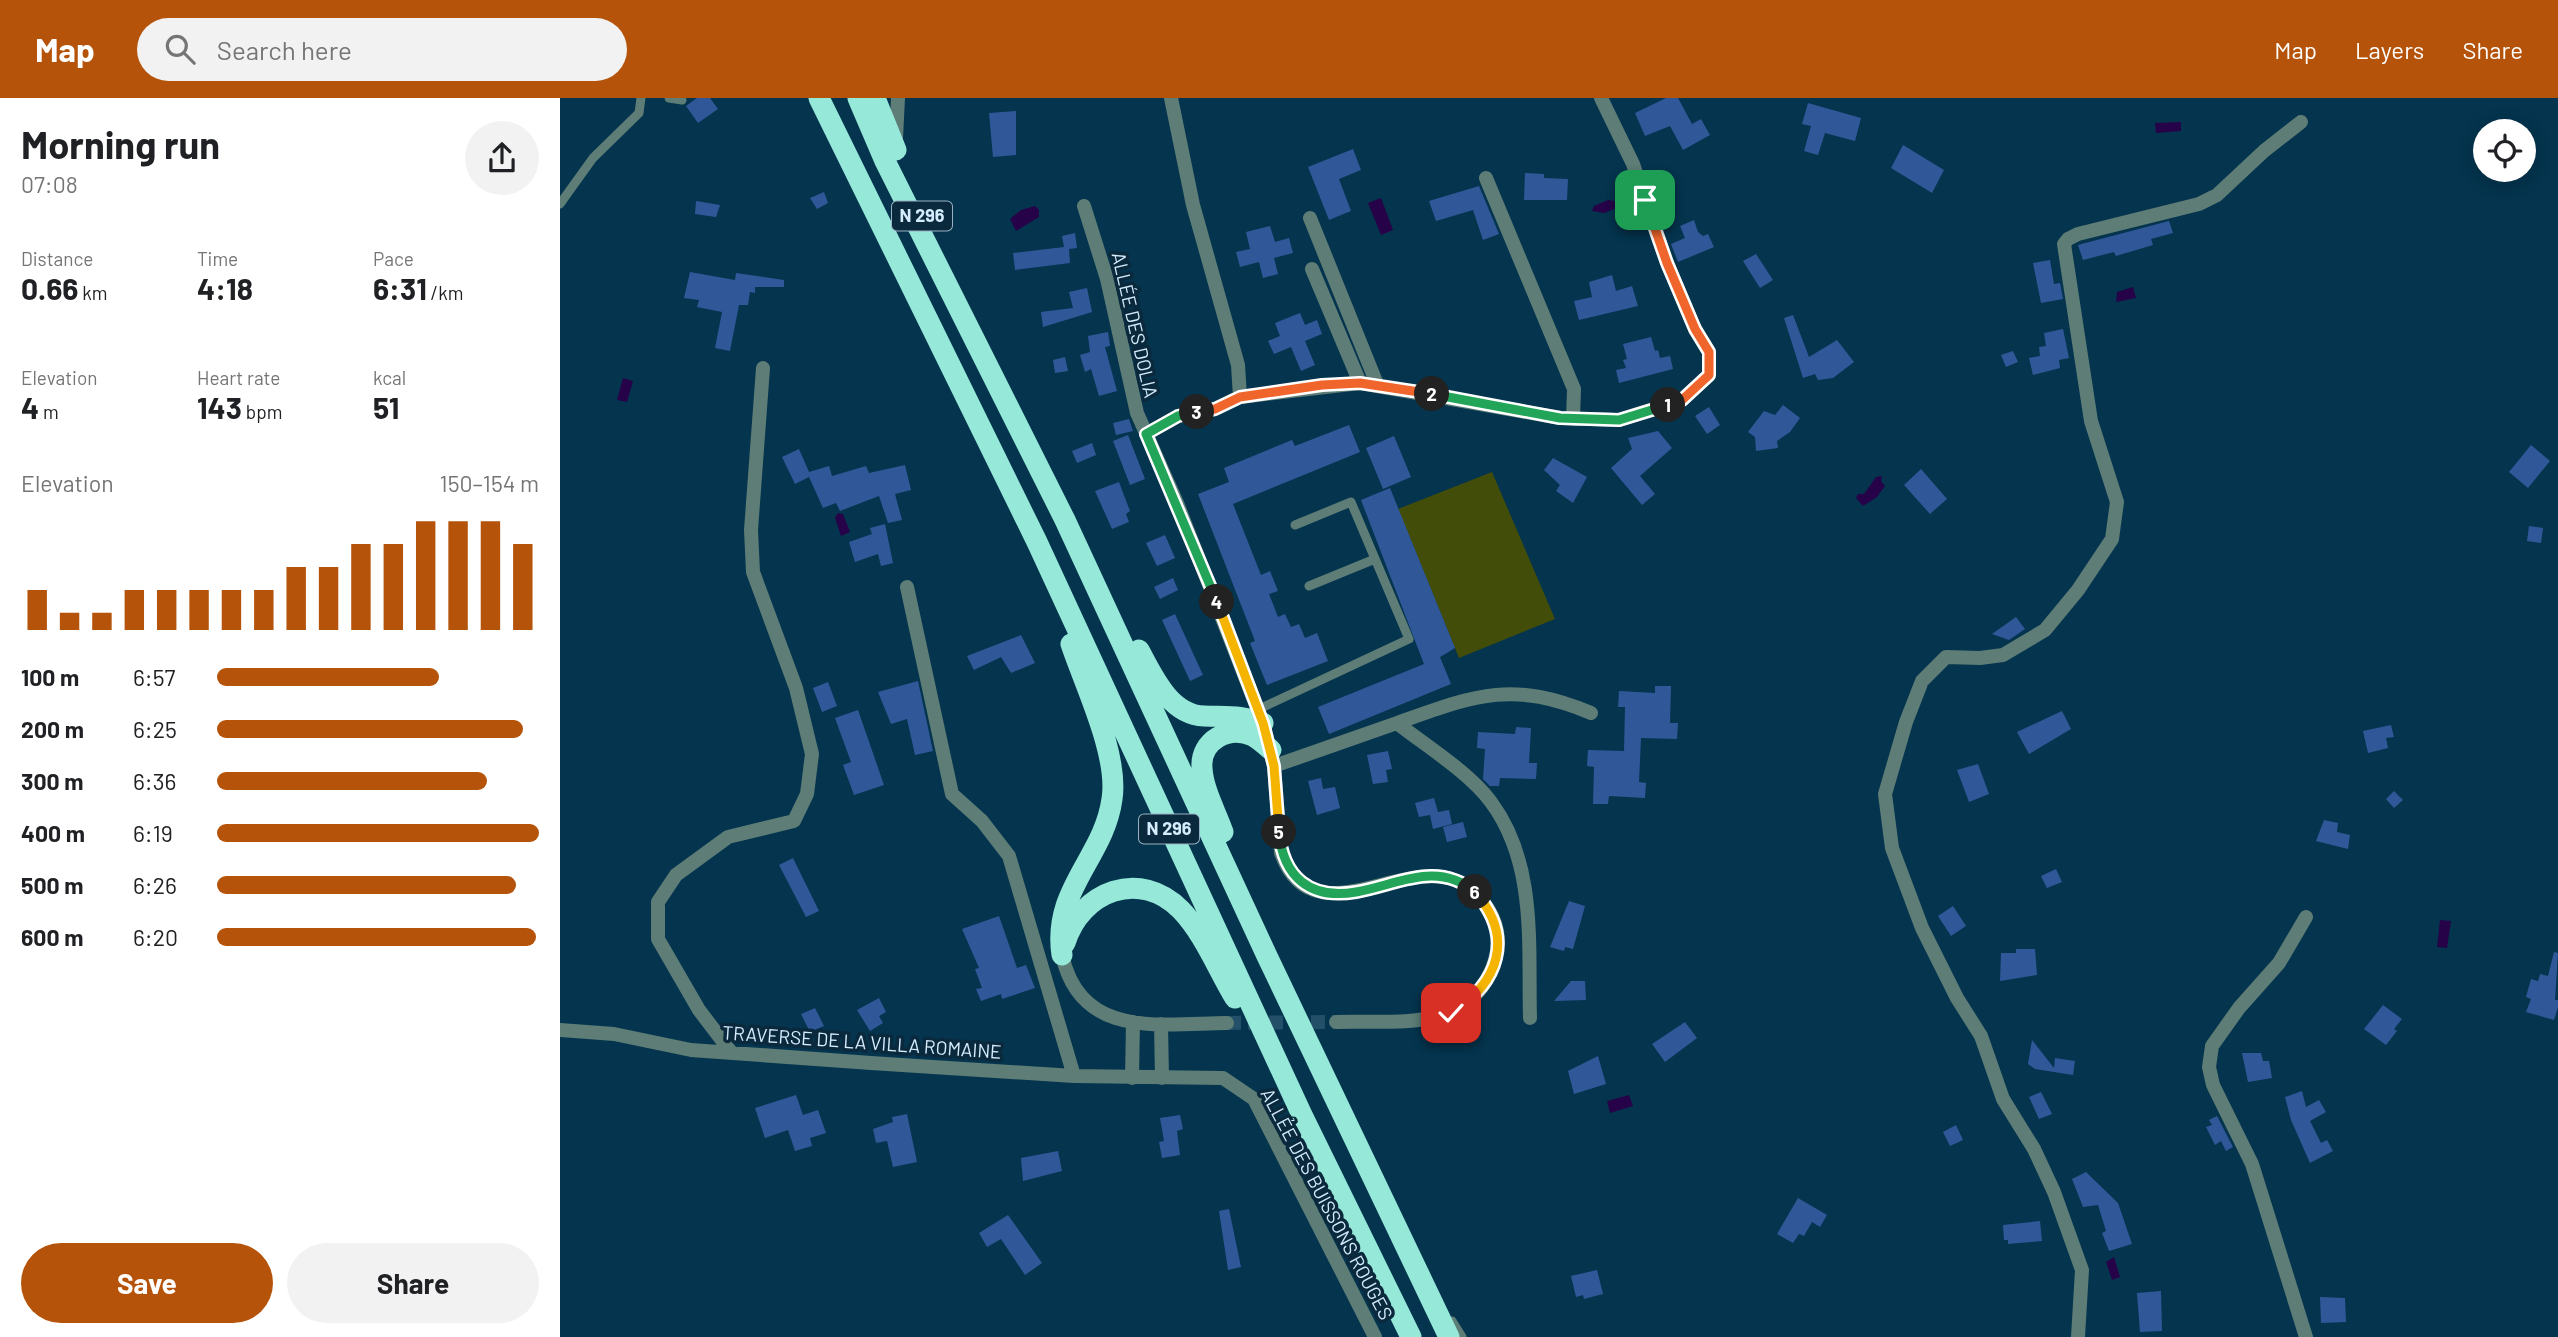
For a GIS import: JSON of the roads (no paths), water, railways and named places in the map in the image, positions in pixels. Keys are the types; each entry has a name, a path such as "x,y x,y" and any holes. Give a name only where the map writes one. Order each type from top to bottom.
{"highway":[{"name":"N 296","path":"819,98 905,267 1037,542 1302,1115 1411,1337"},
{"path":"834,98 905,267"},
{"path":"858,98 885,161 948,282"},
{"name":"N 296","path":"875,98 948,282 1065,520 1267,956 1449,1337"},
{"path":"1065,520 1169,698 1191,715 1261,716"},
{"path":"1037,542 1102,735 1113,783 1112,800 1103,827 1061,915 1062,955"},
{"path":"1267,956 1202,768 1206,747 1214,738 1228,733 1252,736 1272,758"},
{"name":"N 296","path":"1062,955 1076,917 1097,897 1110,892 1139,890 1168,899 1181,910 1198,934 1302,1115"}],"street":[{"path":"896,151 898,98"},
{"path":"1171,98 1193,205 1238,365 1240,397"},
{"path":"1146,434 1178,416 1215,409 1240,397 1360,383 1573,418 1619,420 1682,400 1709,375 1709,352 1695,329 1667,263 1633,164 1601,98"},
{"path":"2078,1337 2082,1270 2034,1149 2003,1099 1981,1036 1957,998 1922,928 1892,848 1885,793 1906,722 1922,681 1934,665 1946,657 1980,658 2003,655 2045,630 2078,590 2112,539 2117,502 2091,421 2064,244 2078,234 2199,204 2217,195 2264,151 2301,122"},
{"path":"1486,178 1574,389 1573,418"},
{"name":"ALLÉE DES DOLIA","path":"1084,206 1107,279 1137,413 1187,527 1261,716 1272,758 1281,853 1285,864 1302,883 1316,891 1336,894 1358,892 1406,877 1436,876 1454,880 1473,890 1496,921 1498,952 1480,991 1469,1002 1437,1018 1336,1022"},
{"path":"1310,218 1377,384"},
{"path":"1312,269 1360,383"},
{"path":"731,1052 699,1010 658,939 658,902 676,875 727,837 794,821 807,794 813,754 796,688 752,572 751,530 763,368"},
{"path":"907,587 952,794 982,821 1009,856 1074,1076"},
{"path":"1272,758 1397,723 1454,703 1512,692 1564,702 1591,713"},
{"path":"1397,723 1478,787 1491,802 1514,842 1523,870 1527,897 1530,1018"},
{"path":"2306,918 2279,963 2239,1007 2212,1046 2209,1067 2213,1085 2252,1164 2306,1337"},
{"path":"1062,955 1066,975 1083,1001 1096,1011 1133,1022 1227,1023"},
{"path":"1132,1078 1133,1022"},
{"path":"1161,1024 1162,1078"},
{"name":"TRAVERSE DE LA VILLA ROMAINE","path":"560,1030 614,1034 691,1050 1074,1076 1162,1078"},
{"name":"ALLÉE DES BUISSONS ROUGES","path":"1162,1078 1223,1079 1254,1099 1376,1337"}],"lane":[{"path":"560,204 593,158 639,113 641,98"},
{"path":"669,98 682,100"},
{"path":"1261,716 1409,639 1351,502 1295,525"},
{"path":"1309,586 1375,559"},
{"path":"1406,1244 1462,1337"}],"tunnel":[{"path":"1227,1023 1336,1022"}]}
